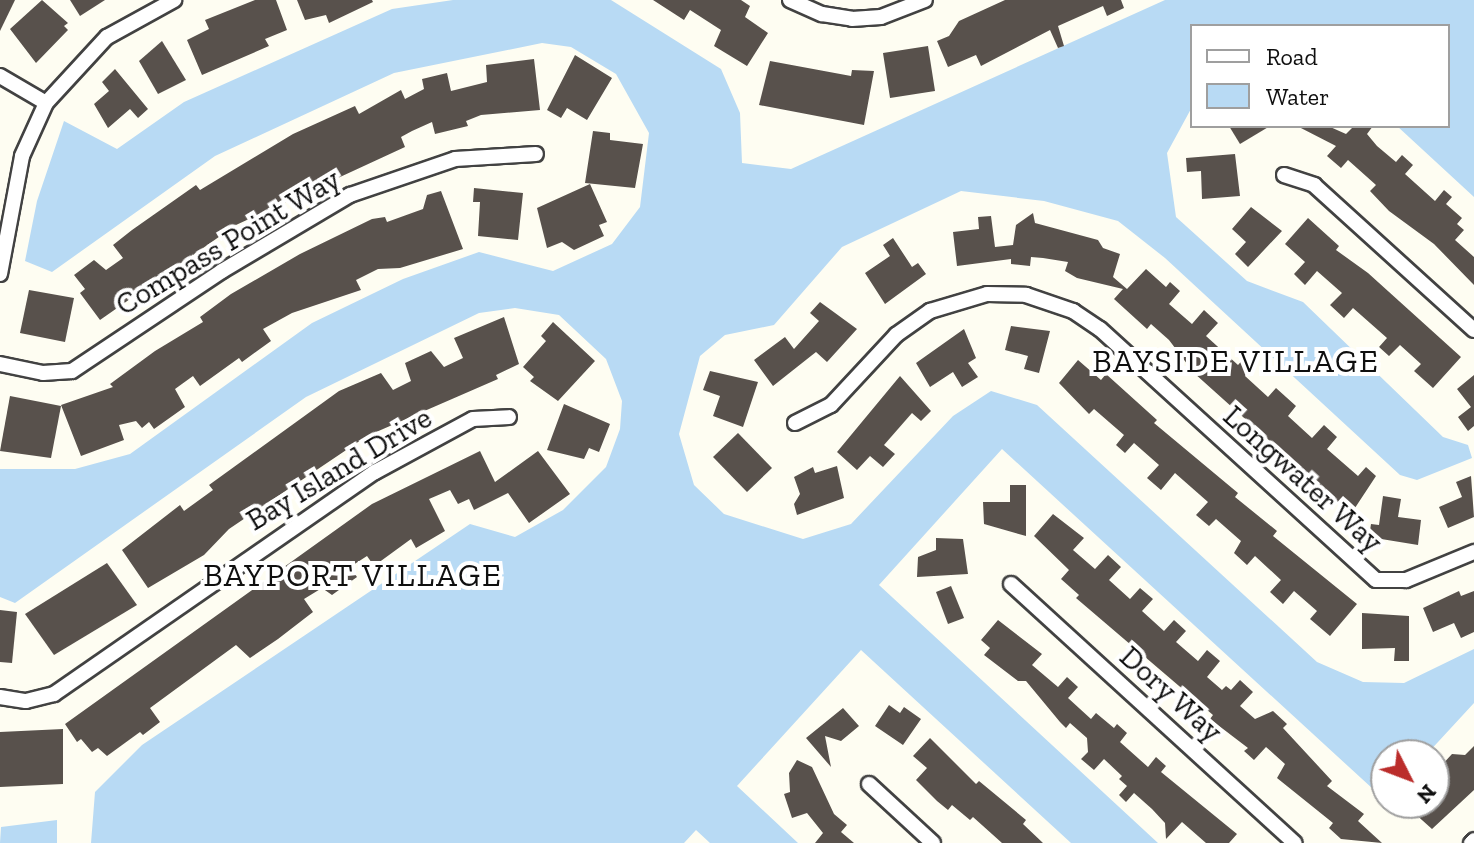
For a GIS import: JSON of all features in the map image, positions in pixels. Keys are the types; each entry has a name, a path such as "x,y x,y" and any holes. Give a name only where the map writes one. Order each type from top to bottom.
{"street":[{"path":"0,274 22,156 46,103 107,37 174,0"},
{"path":"790,0 852,19 881,17 925,0"},
{"path":"0,76 46,103"},
{"name":"Compass Point Way","path":"0,364 43,373 72,371 222,271 350,195 455,159 536,154"},
{"path":"1284,175 1314,185 1474,330"},
{"name":"Longwater Way","path":"795,423 831,405 896,335 930,311 968,297 1026,295 1073,311 1100,329 1376,580 1406,580 1474,552"},
{"name":"Bay Island Drive","path":"0,697 26,701 54,694 375,472 473,419 509,417"},
{"name":"Dory Way","path":"1011,584 1295,843"},
{"path":"869,784 933,843"}],"water":[{"path":"453,0 611,0 721,69 740,113 742,163 791,169 1165,0 1474,0 1474,197 1399,128 1450,128 1450,24 1190,24 1190,111 1167,153 1176,217 1247,281 1303,302 1443,437 1468,445 1472,458 1417,480 1400,475 1165,258 1118,221 1044,201 961,191 842,247 774,325 725,335 700,356 679,434 694,485 724,514 803,539 851,524 953,416 991,391 1037,405 1317,662 1363,682 1404,683 1474,649 1474,703 1441,739 1370,739 1370,786 1002,449 879,585 1158,843 1071,843 861,650 737,786 798,843 710,843 696,830 684,843 91,843 95,792 142,745 470,524 515,537 563,510 606,467 620,429 622,401 606,359 559,315 515,308 479,313 306,397 15,603 0,597 0,469 75,469 130,454 312,323 403,279 479,252 553,271 612,244 640,207 649,133 616,74 571,47 542,43 394,73 215,156 52,272 25,261 37,201 64,121 117,149 184,102 392,9"},
{"path":"57,820 57,843 0,843 1,827"}],"building":[{"path":"0,0 15,0 0,31"},
{"path":"42,0 68,23 64,26 68,30 36,63 10,29"},
{"path":"70,0 105,0 80,16"},
{"path":"255,0 276,0 287,30 265,39 269,46 202,75 187,40 209,29 205,20"},
{"path":"297,0 373,2 329,23 326,15 305,20"},
{"path":"653,0 741,0 750,6 745,17 768,33 747,66 714,46 721,30 690,10 684,20"},
{"path":"1005,0 1121,0 1124,8 1107,16 1103,6 1058,26 1064,46 1058,48 1050,30 981,66 976,55 948,67 937,41 949,36 959,21"},
{"path":"162,41 186,80 158,94 139,61"},
{"path":"928,46 935,91 890,98 883,53"},
{"path":"575,55 612,78 587,120 567,108 561,118 547,110"},
{"path":"534,59 540,110 481,115 466,121 468,126 435,134 432,122 412,131 401,137 405,147 236,225 100,320 80,293 85,289 74,275 94,260 106,270 123,258 113,245 132,230 196,185 200,190 293,134 355,106 359,114 401,90 405,99 424,89 422,79 447,73 451,91 487,82 486,65"},
{"path":"770,61 851,76 852,70 874,71 864,125 759,105"},
{"path":"115,69 148,109 138,118 130,109 108,128 94,104 109,91 102,82"},
{"path":"1230,128 1267,128 1240,144"},
{"path":"1301,128 1332,128 1346,134 1352,128 1372,128 1367,134 1377,146 1396,162 1402,155 1413,165 1405,174 1435,201 1444,190 1452,197 1446,204 1462,218 1457,224 1464,230 1455,240 1474,257 1474,285 1434,244 1389,211 1370,191 1376,185 1348,160 1341,168 1327,156 1336,146"},
{"path":"593,131 610,133 610,140 643,144 635,188 585,183"},
{"path":"1235,154 1240,196 1202,199 1201,171 1187,172 1186,158"},
{"path":"590,184 607,222 599,225 604,236 574,250 562,242 547,248 537,208"},
{"path":"474,188 523,193 518,240 478,236 480,202 473,202"},
{"path":"441,191 463,249 400,268 378,269 356,280 361,290 292,313 263,329 271,341 242,362 239,358 200,386 193,376 175,389 185,407 154,429 149,422 142,428 136,421 119,425 124,440 81,456 61,405 113,387 110,384 155,351 203,322 200,317 231,294 300,254 372,219 385,217 387,222 423,209 427,195"},
{"path":"1251,207 1282,231 1248,267 1235,254 1246,242 1232,229"},
{"path":"1033,213 1035,223 1098,240 1103,248 1120,254 1113,277 1127,289 1146,269 1166,287 1170,282 1180,291 1169,304 1192,324 1204,310 1218,323 1206,336 1238,365 1246,356 1256,364 1245,376 1268,397 1276,388 1296,406 1288,416 1312,438 1324,425 1337,437 1327,449 1358,476 1366,467 1376,476 1351,514 1194,373 1169,340 1151,324 1147,329 1114,299 1123,289 1077,278 1065,271 1068,262 1043,258 1031,257 1030,266 1011,264 1011,259 957,266 953,232 979,229 978,217 991,216 995,247 1013,245 1016,225"},
{"path":"1308,218 1339,246 1336,250 1368,273 1461,357 1433,388 1414,371 1421,364 1400,345 1389,356 1379,347 1387,338 1353,308 1344,318 1330,305 1342,293 1317,271 1305,285 1294,274 1305,262 1285,244"},
{"path":"893,238 912,267 918,263 926,274 885,304 865,273 890,256 883,245"},
{"path":"29,290 74,298 65,342 20,333"},
{"path":"820,302 857,329 827,362 816,352 773,386 754,360 785,337 794,349 819,321 810,313"},
{"path":"504,317 519,364 496,375 498,379 367,436 229,529 204,555 148,588 122,550 180,505 184,511 213,490 209,485 339,391 381,373 393,390 411,381 405,363 431,351 444,367 463,358 454,338"},
{"path":"553,322 595,361 558,401 530,381 534,377 523,367 546,341 541,336"},
{"path":"1011,326 1050,331 1039,373 1024,369 1028,356 1005,350"},
{"path":"964,329 976,358 968,363 978,377 962,387 953,372 930,387 916,363"},
{"path":"1078,360 1101,380 1106,374 1157,420 1154,423 1238,493 1235,497 1277,531 1273,536 1357,604 1330,636 1310,619 1317,611 1294,591 1283,604 1270,592 1281,580 1255,556 1247,565 1234,553 1241,541 1216,519 1209,526 1196,515 1208,502 1175,473 1161,490 1147,478 1159,465 1134,443 1125,453 1116,445 1124,435 1094,409 1089,414 1059,383"},
{"path":"710,371 758,382 743,427 713,416 720,396 703,390"},
{"path":"1474,375 1474,426 1468,431 1458,417 1471,407 1457,389"},
{"path":"900,376 931,411 921,421 912,413 884,445 895,454 883,467 870,456 857,470 837,452"},
{"path":"10,396 61,406 51,458 0,451"},
{"path":"564,404 610,424 599,452 589,448 584,459 547,450"},
{"path":"738,433 772,468 747,492 713,457"},
{"path":"480,451 495,482 538,451 570,494 529,523 508,493 474,510 469,499 458,504 450,490 429,499 445,531 416,548 411,539 374,566 367,556 350,567 357,577 332,595 322,588 304,599 313,612 250,658 236,645 150,708 160,722 107,756 98,748 92,752 81,739 77,742 65,724 372,504"},
{"path":"837,466 844,498 797,515 794,504 800,494 794,477 813,467 815,473"},
{"path":"1471,476 1474,517 1448,528 1439,507 1462,497 1456,482"},
{"path":"1010,485 1026,485 1026,536 984,524 983,502 1010,502"},
{"path":"1383,496 1401,499 1398,517 1421,520 1418,545 1369,537 1371,524 1379,525"},
{"path":"1053,514 1084,538 1073,550 1095,569 1108,555 1121,567 1109,580 1130,599 1140,588 1153,599 1142,611 1164,631 1174,620 1186,631 1176,642 1198,661 1207,650 1220,661 1207,677 1222,690 1226,686 1231,690 1240,680 1253,692 1240,706 1255,719 1273,711 1287,724 1283,728 1332,781 1327,786 1364,814 1358,821 1382,843 1341,839 1329,828 1333,823 1277,778 1285,764 1266,747 1254,760 1244,751 1248,748 1210,719 1213,715 1076,598 1079,595 1061,579 1069,570 1034,536"},
{"path":"936,538 963,539 968,574 917,577 918,557 936,550"},
{"path":"107,563 137,605 54,655 25,614"},
{"path":"951,586 964,618 948,624 936,592"},
{"path":"1459,591 1461,596 1474,591 1474,632 1461,638 1454,623 1433,632 1423,608"},
{"path":"0,610 17,612 12,663 0,662"},
{"path":"1362,613 1409,616 1409,661 1394,661 1395,648 1362,649"},
{"path":"998,620 1042,654 1032,665 1058,687 1067,677 1078,687 1068,698 1091,719 1096,713 1114,728 1117,724 1127,733 1120,742 1148,767 1156,757 1166,766 1161,772 1237,834 1229,843 1206,843 1182,822 1166,839 1165,823 1152,809 1134,793 1126,802 1119,795 1127,786 1119,779 1122,776 1104,759 1094,770 1081,759 1088,752 1087,738 1070,723 1066,728 1026,681 1018,681 984,655 990,648 981,640"},
{"path":"889,705 900,713 904,707 921,719 903,745 875,726"},
{"path":"843,708 859,726 841,741 825,736 831,767 806,738"},
{"path":"63,729 63,784 0,787 0,732"},
{"path":"930,738 976,784 979,781 1026,820 1023,824 1043,843 1002,843 973,817 970,820 952,805 948,810 937,801 916,780 927,768 913,756"},
{"path":"1474,746 1474,790 1450,812 1450,756 1465,755"},
{"path":"797,760 812,767 834,814 847,825 841,832 854,843 815,843 823,833 807,813 792,818 784,794 790,792 789,773"},
{"path":"1421,819 1443,819 1432,829"}],"district":[{"name":"BAYSIDE VILLAGE","path":"1236,361"},
{"name":"BAYPORT VILLAGE","path":"353,575"}]}
